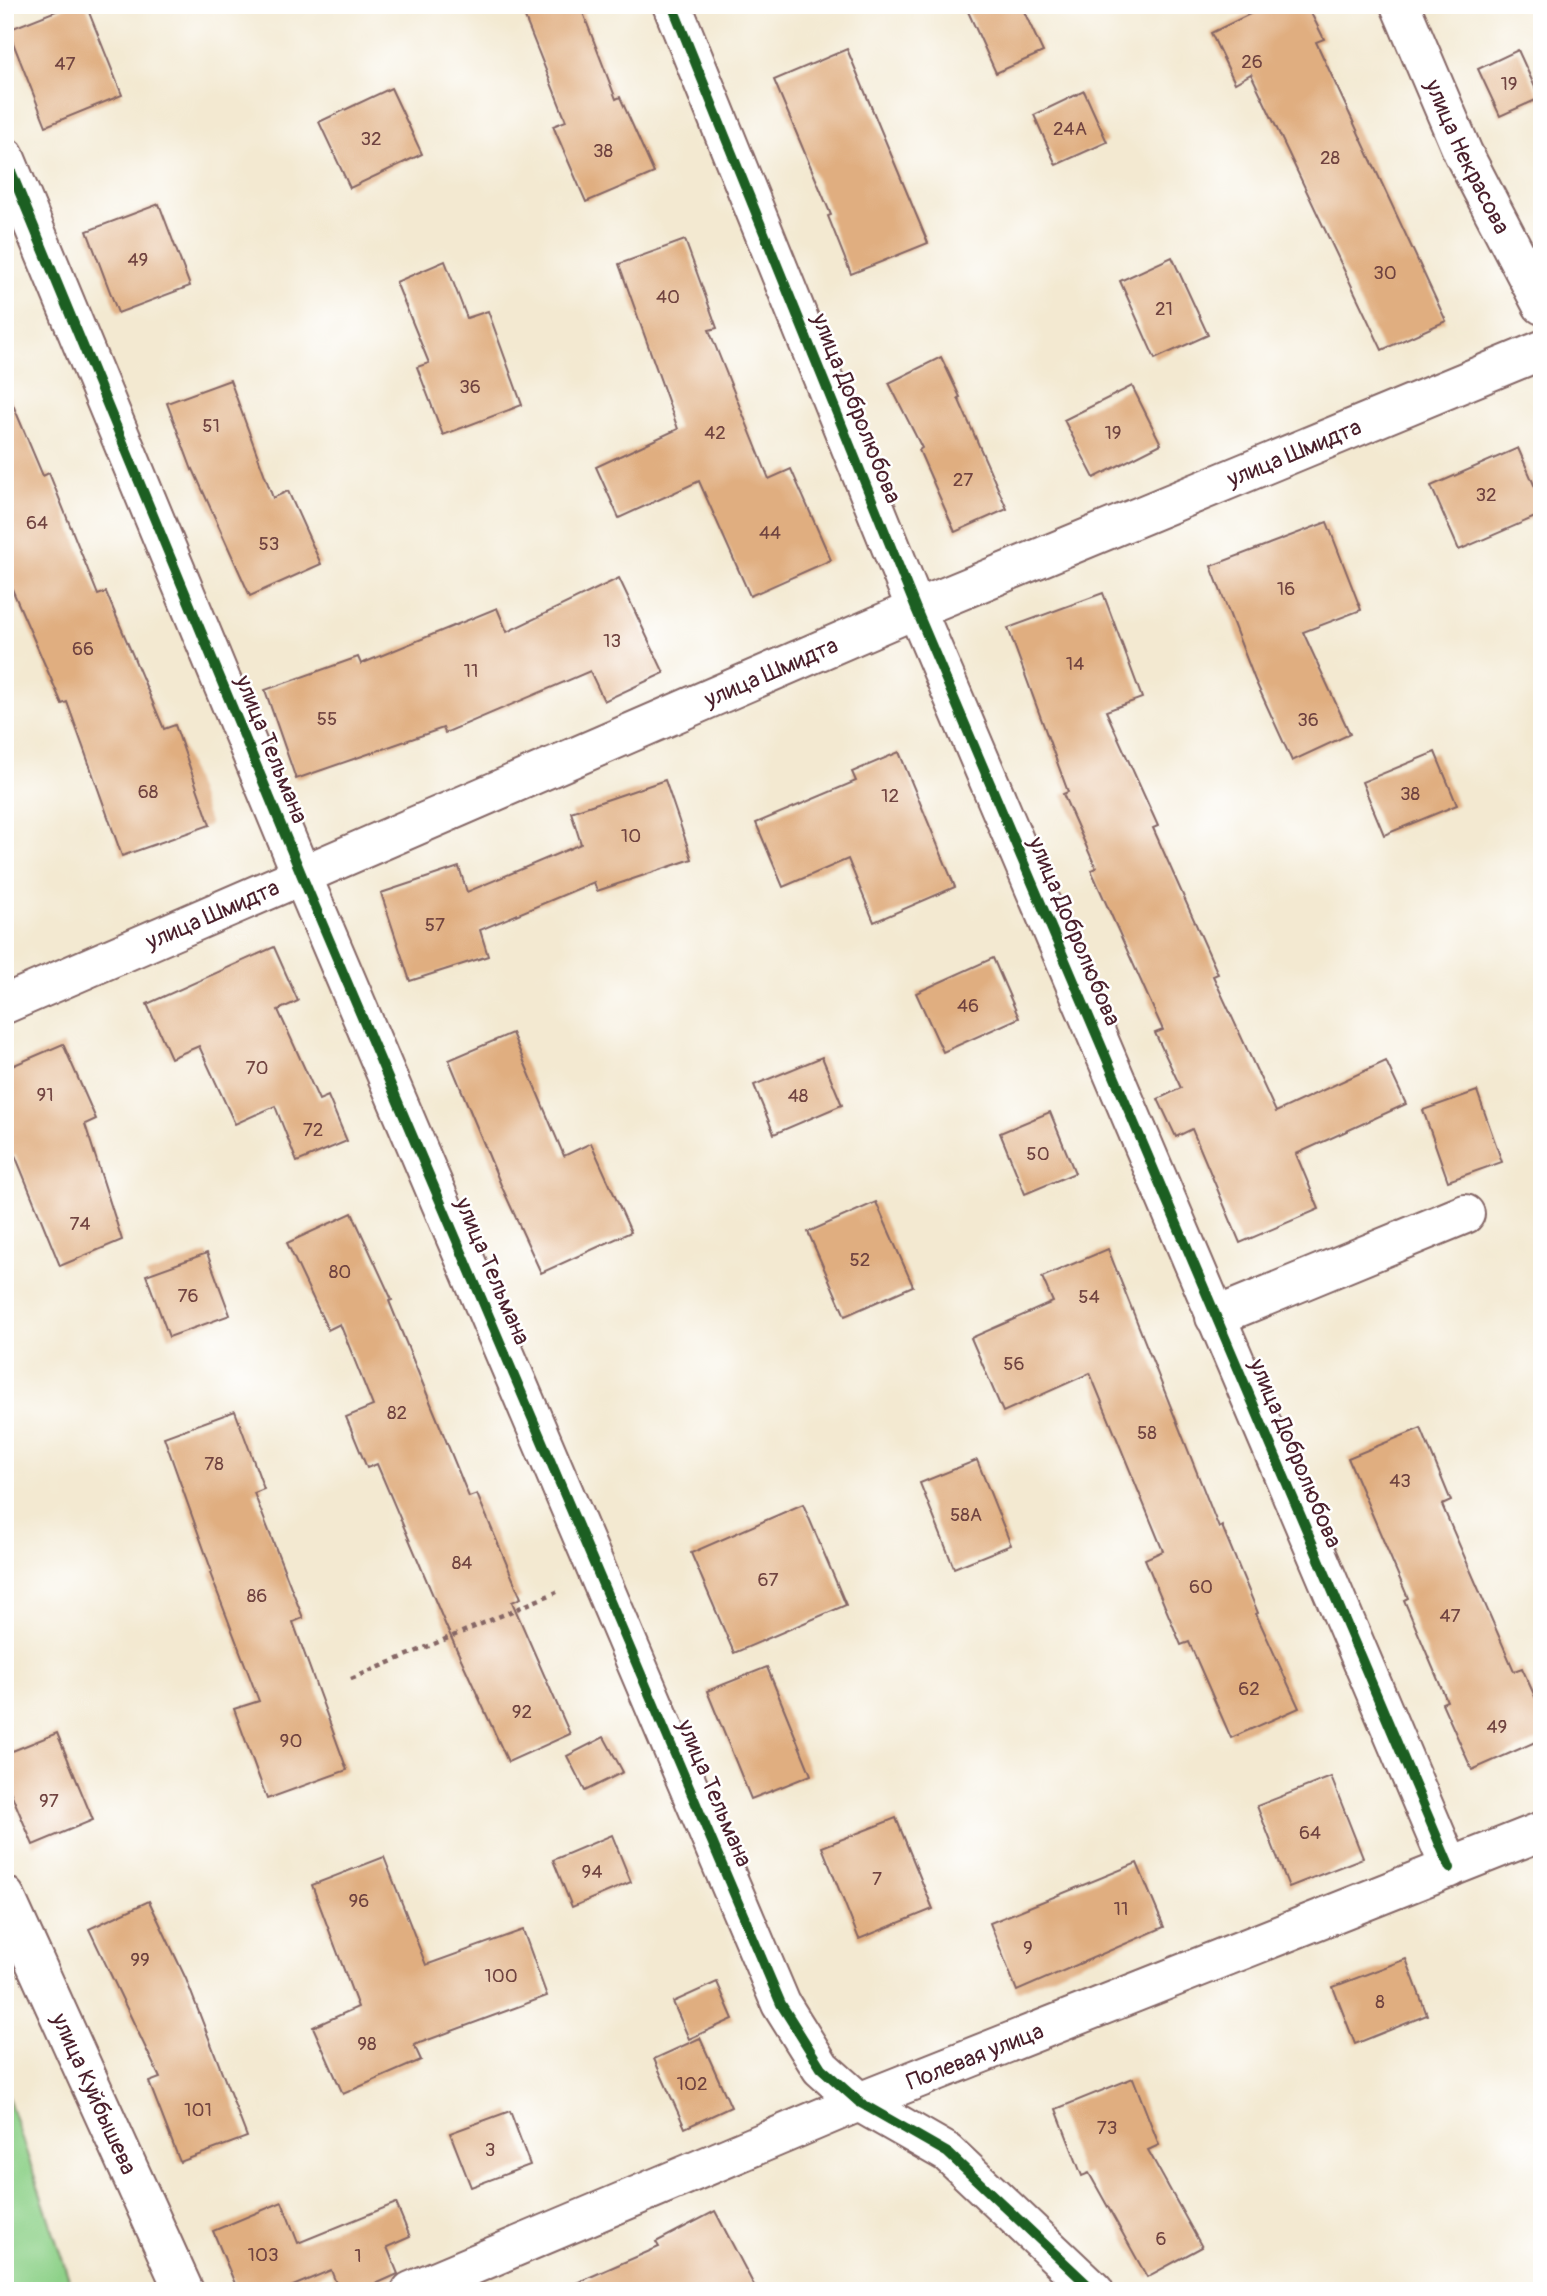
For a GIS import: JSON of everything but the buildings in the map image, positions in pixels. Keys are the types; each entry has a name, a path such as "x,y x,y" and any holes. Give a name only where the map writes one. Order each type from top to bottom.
{"street":[{"name":"улица Добролюбова","path":"672,5 916,609 1450,1868"},
{"name":"улица Некрасова","path":"1400,5 1463,153 1542,305"},
{"name":"улица Тельмана","path":"5,157 302,876 781,2004 821,2068 859,2102 948,2154 1094,2291"},
{"name":"улица Шмидта","path":"5,1004 916,609 1542,350"},
{"path":"1216,1317 1465,1214"},
{"name":"Полевая улица","path":"411,2291 859,2102 1542,1831"},
{"name":"улица Куйбышева","path":"5,1896 184,2291"}],"path":[{"path":"351,1679 600,1574"}],"green space":[{"path":"5,2088 73,2291 5,2291"}],"cycle path":[{"path":"672,5 916,609 1450,1868"},
{"path":"5,157 302,876 781,2004 821,2068 859,2102 948,2153 1094,2291"}]}
